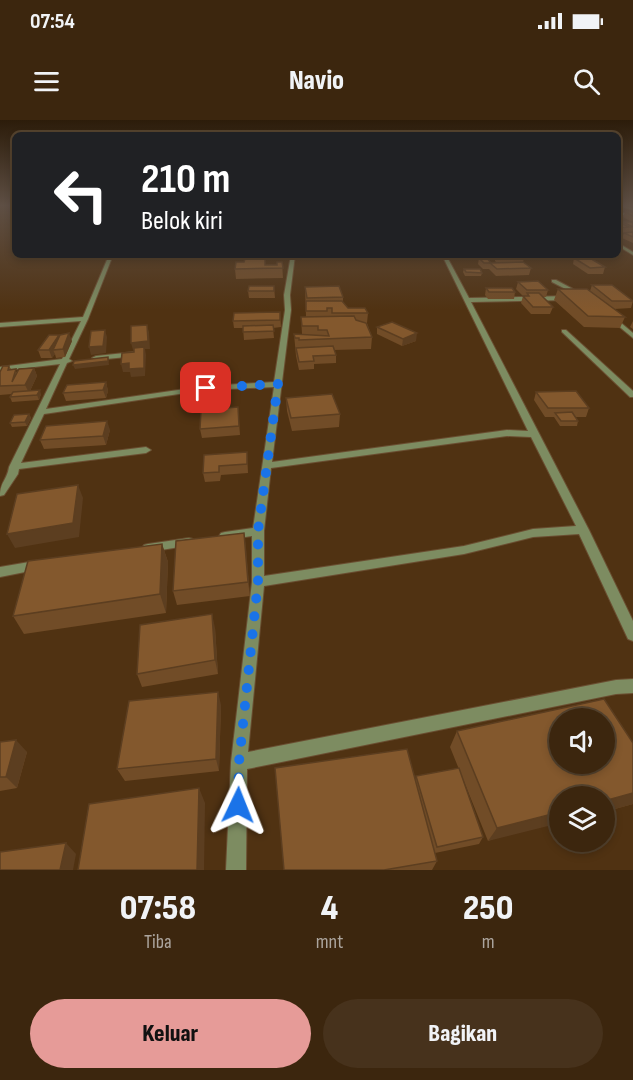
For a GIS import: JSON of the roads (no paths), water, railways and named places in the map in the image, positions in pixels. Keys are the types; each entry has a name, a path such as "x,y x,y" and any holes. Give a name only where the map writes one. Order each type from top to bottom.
{"street":[{"path":"0,493 14,471 85,319 110,258"},
{"path":"236,870 239,762 258,582 258,531 293,258"},
{"path":"445,258 583,530 633,635"},
{"path":"466,300 586,298 554,281"},
{"path":"602,310 633,336"},
{"path":"0,325 85,319"},
{"path":"564,331 633,395"},
{"path":"85,360 138,354"},
{"path":"0,369 75,361"},
{"path":"41,412 206,388 278,384"},
{"path":"266,466 507,433 534,434"},
{"path":"0,475 146,450"},
{"path":"258,582 464,550 548,531 583,530"},
{"path":"131,551 258,531"},
{"path":"0,572 50,564"},
{"path":"239,762 616,687 633,686"}]}
